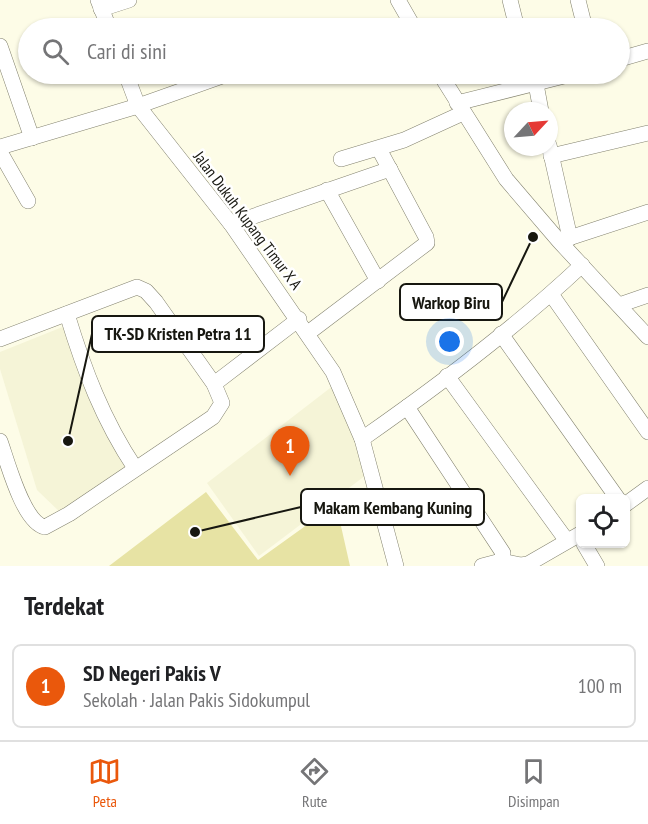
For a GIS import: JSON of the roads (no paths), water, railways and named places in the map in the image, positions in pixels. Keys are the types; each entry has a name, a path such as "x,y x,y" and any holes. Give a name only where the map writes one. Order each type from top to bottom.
{"street":[{"path":"100,4 129,0"},
{"path":"398,0 408,18"},
{"path":"510,0 514,18"},
{"path":"578,0 582,18"},
{"path":"0,46 32,138"},
{"path":"630,56 648,51"},
{"name":"Jalan Dukuh Kupang Timur X A","path":"130,84 138,106 231,224 325,357 362,439 396,566"},
{"path":"0,147 138,106 200,84"},
{"path":"446,84 506,179 564,239 582,265 648,337"},
{"path":"341,159 379,149 460,108 523,84"},
{"path":"532,84 539,102"},
{"path":"558,149 648,134"},
{"path":"308,333 422,249 427,240 379,149"},
{"path":"0,152 28,201"},
{"path":"551,156 564,239"},
{"path":"231,224 390,169"},
{"path":"327,190 378,281"},
{"path":"564,239 648,212"},
{"path":"362,439 501,334 551,294 582,265"},
{"path":"0,339 127,289 141,288 156,302 214,384 222,403 219,412 56,523 42,527 34,522 24,505 0,441"},
{"path":"551,294 648,432"},
{"path":"619,305 648,295"},
{"path":"67,314 95,397 108,425 135,468"},
{"path":"214,384 299,319"},
{"path":"501,334 615,494"},
{"path":"447,376 576,536"},
{"path":"407,406 503,553 501,561"},
{"path":"630,501 648,488"},
{"path":"482,566 501,561 528,564 576,539"},
{"path":"585,548 597,566"}],"place":[{"name":"Warkop Biru","path":"533,237"},
{"name":"TK-SD Kristen Petra 11","path":"68,441"},
{"name":"SD Negeri Pakis V","path":"290,476"},
{"name":"Makam Kembang Kuning","path":"195,532"}]}
